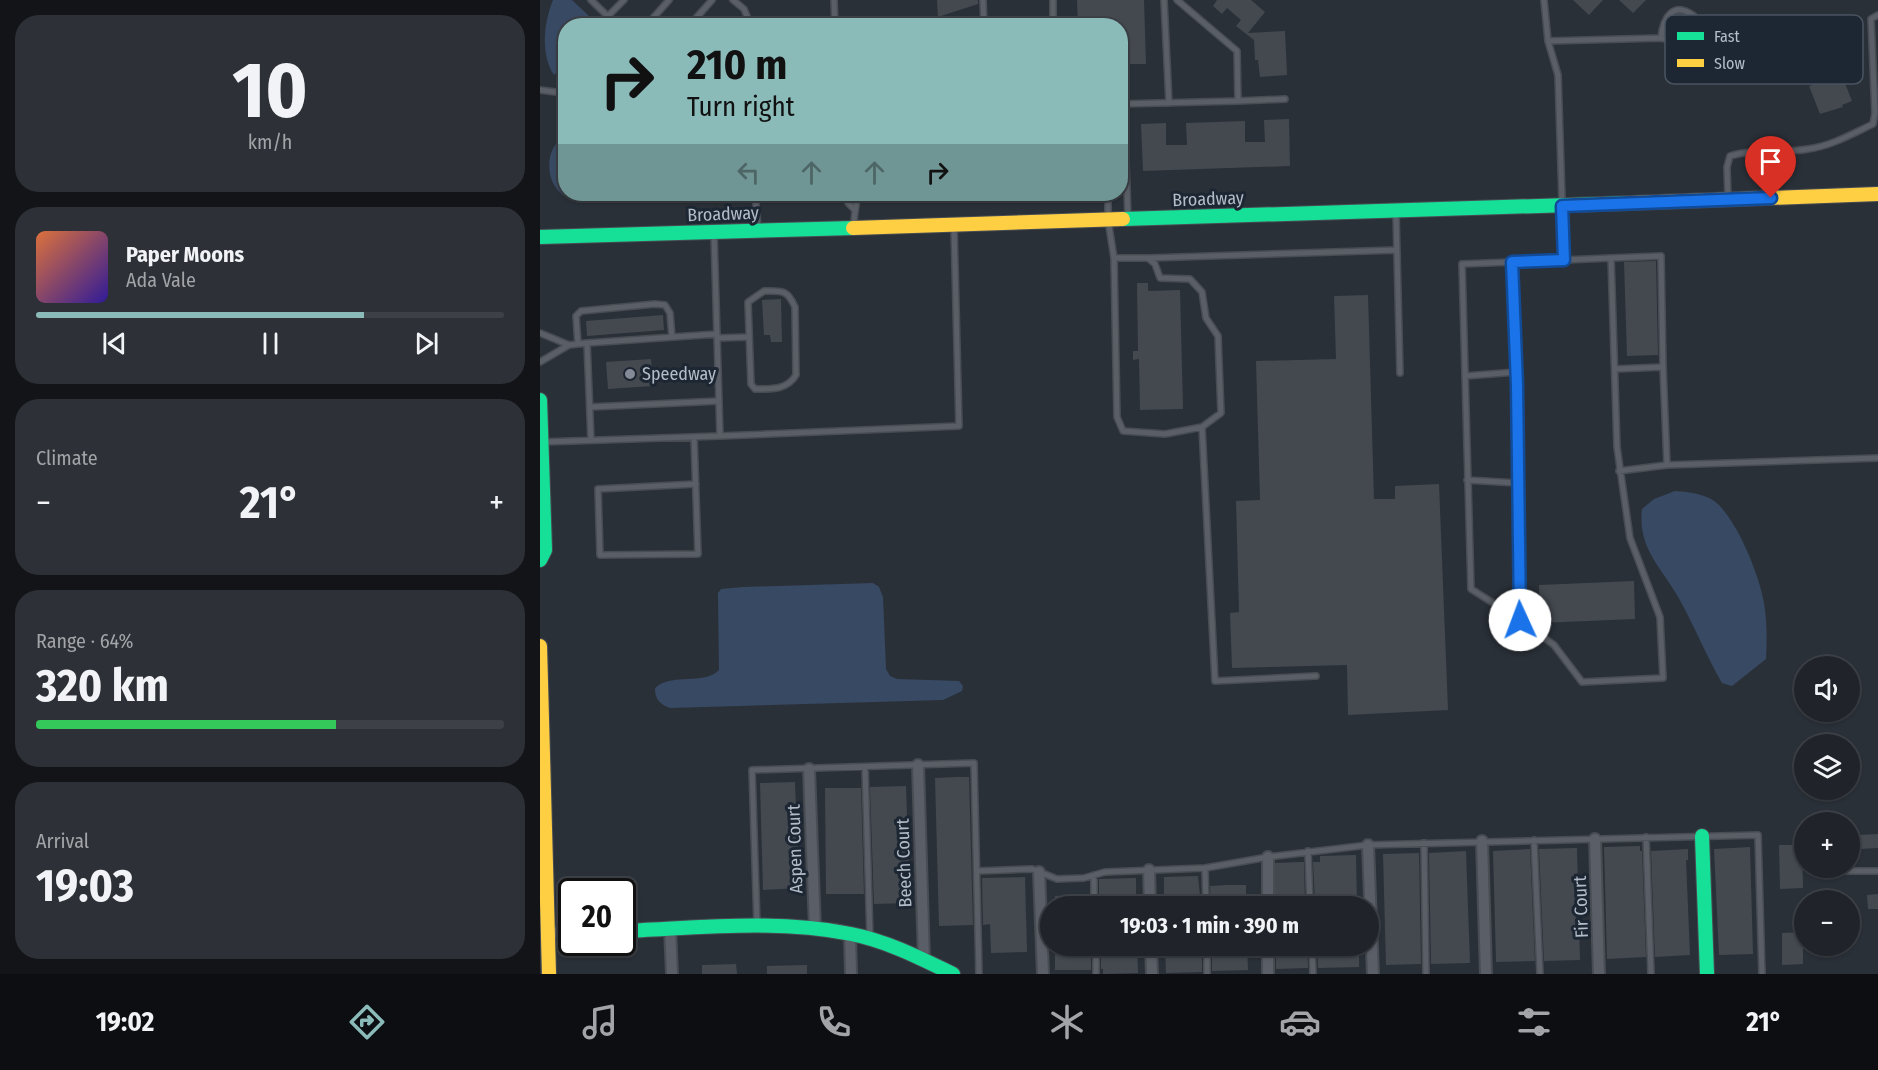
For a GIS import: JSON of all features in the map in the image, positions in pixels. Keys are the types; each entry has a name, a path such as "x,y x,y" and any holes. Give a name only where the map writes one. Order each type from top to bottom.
{"main road":[{"name":"Broadway","path":"540,237 1128,220 1878,194"},
{"path":"540,400 545,550 540,560"},
{"path":"540,646 543,862 549,974"},
{"path":"1702,836 1707,974"},
{"path":"636,930 757,926 815,929 871,939 953,974"}],"street":[{"name":"Beech Court","path":"918,765 924,960"},
{"name":"Aspen Court","path":"809,769 815,929"},
{"name":"Fir Court","path":"1595,838 1599,974"},
{"path":"1482,841 1486,974"},
{"path":"1368,845 1373,974"},
{"path":"1268,856 1268,896"},
{"path":"1149,870 1150,896"},
{"path":"1039,872 1043,974"},
{"path":"670,929 672,974"},
{"path":"548,933 558,933"},
{"path":"850,934 851,974"},
{"path":"1151,956 1152,974"},
{"path":"1268,956 1268,974"}],"lane":[{"path":"591,0 608,16 624,0"},
{"path":"653,18 669,0"},
{"path":"696,18 712,0"},
{"path":"733,0 744,9 747,17"},
{"path":"834,0 835,18"},
{"path":"984,0 984,18"},
{"path":"1053,0 1053,18"},
{"path":"1164,0 1169,103"},
{"path":"1177,0 1237,51 1239,101"},
{"path":"1544,0 1548,41 1558,75 1564,260"},
{"path":"1666,15 1673,8 1680,7 1688,9 1693,15"},
{"path":"1728,200 1727,168 1730,156 1743,152 1808,150 1835,142 1873,124 1875,113 1870,19 1878,15"},
{"path":"1662,38 1662,22 1665,17"},
{"path":"1548,41 1665,39"},
{"path":"540,90 558,92"},
{"path":"1128,104 1285,99"},
{"path":"756,201 758,231"},
{"path":"848,201 854,209"},
{"path":"854,227 854,209 857,201"},
{"path":"1108,201 1108,220 1114,258 1117,417 1124,431 1165,434 1202,427 1221,413 1218,336 1206,318 1202,292 1190,279 1160,279 1155,264 1148,258"},
{"path":"1127,201 1128,220"},
{"path":"1396,211 1400,373"},
{"path":"541,442 959,426 954,225"},
{"path":"714,232 720,436"},
{"path":"1114,258 1397,250"},
{"path":"1611,258 1617,447 1630,538 1660,617 1663,678 1582,681 1554,645 1520,620 1471,590 1462,264 1564,260 1611,258 1661,256 1667,465"},
{"path":"1512,262 1520,620"},
{"path":"764,291 784,291 791,296 795,307 796,375 792,382 783,387 755,389 751,384 749,337 748,302 764,291"},
{"path":"578,344 576,316 581,311 656,304 665,305 670,313 672,337"},
{"path":"540,333 569,345"},
{"path":"540,362 569,345 672,337 749,337"},
{"path":"587,343 591,440"},
{"path":"1615,369 1663,367"},
{"path":"1464,376 1516,372"},
{"path":"590,407 719,400"},
{"path":"1202,427 1215,681 1316,676"},
{"path":"694,437 696,484 698,554 600,555 598,489 696,484"},
{"path":"1620,471 1667,465 1878,458"},
{"path":"1467,480 1517,483"},
{"path":"757,926 752,770 974,763 979,974"},
{"path":"864,767 871,939"},
{"path":"977,871 1032,869 1057,879 1084,878 1105,872 1205,868 1268,856 1368,845 1758,835 1762,974"},
{"path":"1646,837 1651,974"},
{"path":"1534,840 1540,974"},
{"path":"1424,843 1426,974"},
{"path":"1308,851 1310,896"},
{"path":"1205,868 1206,896"},
{"path":"1860,871 1878,871"},
{"path":"1094,875 1094,896"},
{"path":"1096,956 1096,974"},
{"path":"1207,956 1207,974"},
{"path":"1312,956 1313,974"}],"water":[{"path":"553,0 572,0 591,18 558,18 558,71 554,75 545,48 547,18"},
{"path":"557,143 558,190 552,180 550,170 552,151"},
{"path":"1675,491 1704,496 1719,505 1741,538 1761,591 1766,624 1766,659 1732,686 1722,683 1682,604 1648,549 1644,537 1642,509 1654,499"},
{"path":"873,583 879,587 883,597 886,669 890,676 897,679 959,681 963,686 962,691 943,700 670,708 657,699 655,688 662,683 705,677 719,670 718,593 721,589"}],"building":[{"path":"937,0 978,0 978,4 938,17"},
{"path":"1077,0 1144,0 1146,64 1128,64 1128,18 1078,18"},
{"path":"1217,0 1251,0 1265,12 1248,33 1285,31 1287,75 1260,77 1258,60 1255,60 1254,40 1236,26 1241,20 1227,8 1222,14 1213,6"},
{"path":"1573,0 1603,0 1589,15"},
{"path":"1619,0 1646,0 1633,13"},
{"path":"1845,84 1852,101 1842,105 1843,107 1820,114 1809,86"},
{"path":"1289,119 1290,166 1143,171 1141,124 1166,123 1166,145 1187,145 1186,123 1245,121 1245,142 1265,142 1264,120"},
{"path":"1656,261 1658,355 1627,356 1624,262"},
{"path":"1137,283 1148,283 1148,291 1180,290 1183,409 1140,410 1139,359 1133,360 1133,351 1138,351"},
{"path":"1368,295 1374,499 1395,499 1395,486 1439,484 1448,710 1348,715 1347,665 1232,668 1230,613 1239,612 1236,501 1260,500 1256,361 1336,359 1334,296"},
{"path":"781,299 782,342 771,342 770,335 764,335 762,300"},
{"name":"Speedway","path":"663,315 664,330 587,336 586,321"},
{"name":"Speedway","path":"651,359 653,386 608,389 606,362"},
{"path":"1634,581 1635,619 1540,623 1539,585"},
{"path":"969,777 973,925 939,926 935,778"},
{"path":"795,782 799,888 763,890 760,783"},
{"path":"906,786 910,903 874,904 870,787"},
{"path":"825,788 861,788 864,894 826,894"},
{"path":"1878,834 1878,848 1860,849 1860,835"},
{"path":"1779,845 1794,845 1794,878 1803,878 1803,888 1780,889"},
{"path":"1640,846 1646,957 1607,959 1604,847"},
{"path":"1750,847 1753,954 1719,955 1714,849"},
{"path":"1577,848 1580,960 1544,961 1539,849"},
{"path":"1530,849 1535,961 1496,962 1493,851"},
{"path":"1688,849 1688,860 1686,860 1690,955 1655,957 1651,851"},
{"path":"1466,851 1470,963 1431,964 1429,853"},
{"path":"1419,853 1421,964 1386,965 1383,854"},
{"path":"1356,855 1357,896 1315,896 1313,862 1320,862 1320,856"},
{"path":"1304,862 1305,896 1275,896 1275,863"},
{"path":"1198,876 1200,896 1164,896 1164,877"},
{"path":"1025,877 1027,952 991,953 990,924 983,925 982,878"},
{"path":"1136,878 1136,896 1099,896 1099,879"},
{"path":"1246,885 1246,896 1210,896 1210,886"},
{"path":"1878,894 1878,909 1868,909 1867,895"},
{"path":"1794,932 1794,956 1803,956 1803,964 1782,965 1782,933"},
{"path":"1055,956 1091,956 1091,970 1055,970"},
{"path":"1101,956 1137,956 1138,973 1103,974 1103,969 1101,969"},
{"path":"1165,956 1202,956 1202,972 1166,973"},
{"path":"1212,956 1247,956 1248,970 1212,971"},
{"path":"1276,956 1307,956 1308,968 1276,969"},
{"path":"1317,956 1359,956 1359,967 1318,968"},
{"path":"736,964 737,974 702,974 702,965"},
{"path":"807,965 807,974 767,974 767,966"}],"traffic: fast":[{"path":"1123,219 1632,203"},
{"path":"540,237 853,228"},
{"path":"540,400 545,550 540,560"},
{"path":"1702,836 1707,974"},
{"path":"636,930 737,926 823,929 877,941 953,974"}],"traffic: slow":[{"path":"1632,203 1878,194"},
{"path":"853,228 1123,219"},
{"path":"540,646 549,974"}],"place":[{"name":"Speedway","path":"630,374"}],"route":[{"path":"1520,620 1517,385 1512,262 1564,260 1562,206 1771,198"}]}
